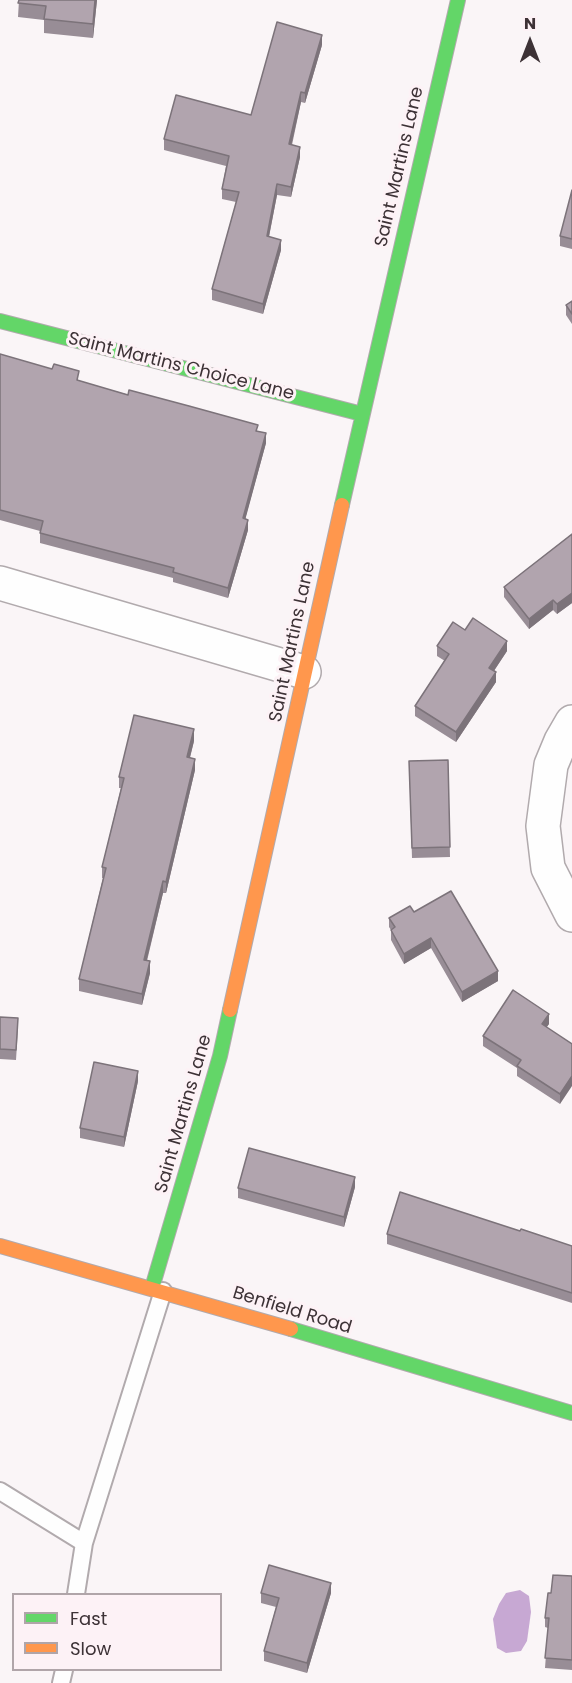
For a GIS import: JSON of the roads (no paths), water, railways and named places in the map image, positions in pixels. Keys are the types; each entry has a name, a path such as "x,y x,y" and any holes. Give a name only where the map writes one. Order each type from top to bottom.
{"street":[{"name":"Saint Martins Lane","path":"157,1290 220,1056 362,414 458,0"},
{"name":"Saint Martins Choice Lane","path":"0,321 362,414"},
{"path":"0,583 304,672"},
{"path":"572,722 551,765 543,826 548,868 552,880 572,915"},
{"name":"Benfield Road","path":"0,1246 572,1413"}],"lane":[{"path":"76,1593 84,1544 157,1290"},
{"path":"0,1491 84,1544"}]}
